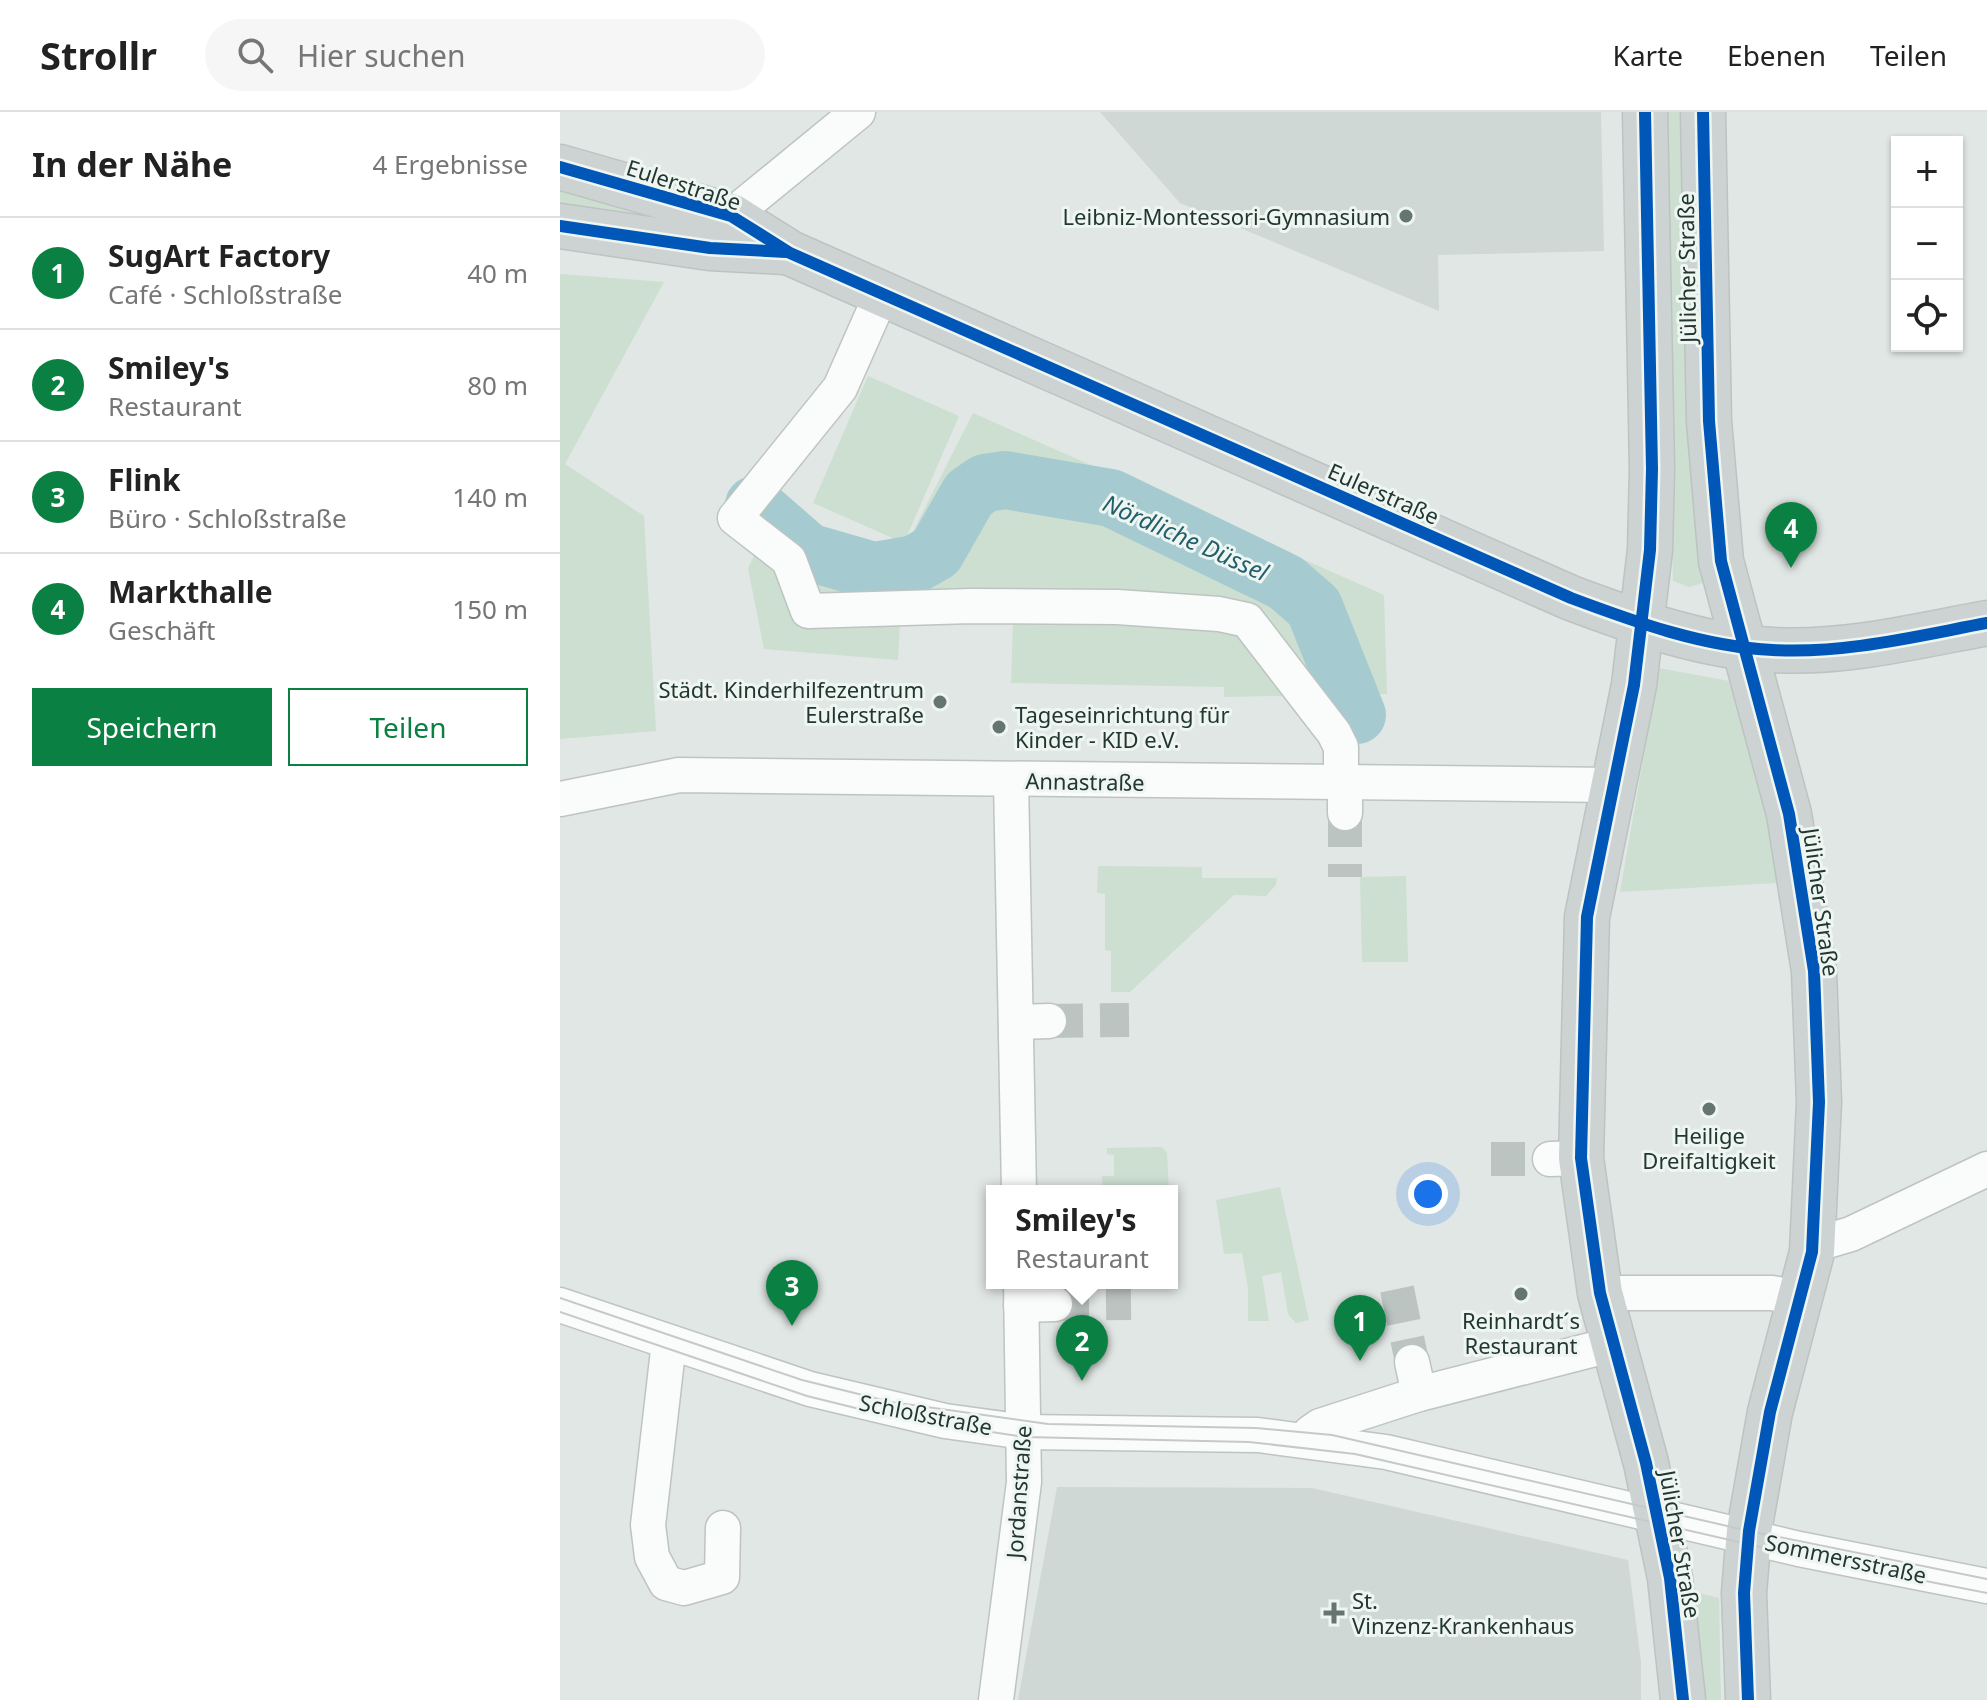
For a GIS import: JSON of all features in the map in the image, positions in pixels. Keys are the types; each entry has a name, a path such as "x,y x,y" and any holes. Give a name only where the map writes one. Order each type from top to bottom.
{"main road":[{"name":"Jülicher Straße","path":"1645,112 1652,469 1650,550 1642,624 1587,917 1565,1159 1658,1517 1676,1624 1683,1700"},
{"name":"Jülicher Straße","path":"1703,112 1713,495 1726,586 1789,814 1814,971 1826,1232 1800,1298 1770,1412 1749,1538 1744,1593 1748,1700"},
{"name":"Eulerstraße","path":"560,167 731,216 790,253 883,291 1571,598 1642,624 1744,647 1772,650 1848,648 1987,623"},
{"name":"Eulerstraße","path":"560,226 710,248 790,253"}],"street":[{"path":"731,216 858,112"},
{"path":"883,291 840,388 735,518 789,560 808,611 971,606 1117,607 1219,614 1247,620 1334,733 1341,747 1343,793"},
{"name":"Annastraße","path":"560,799 679,775 1011,780 1343,793 1613,785"},
{"path":"1011,780 1032,1022 1019,1185"},
{"path":"1826,1232 1987,1169"},
{"path":"1600,1293 1772,1293 1800,1298"},
{"path":"1021,1294 1055,1304"},
{"name":"Jordanstraße","path":"996,1700 1024,1482 1021,1294"},
{"name":"Schloßstraße","path":"560,1305 867,1405 945,1421 1025,1432 1258,1435 1307,1440 1386,1452 1658,1517"},
{"path":"669,1342 648,1525 652,1557 666,1583 684,1588 722,1577 723,1528"},
{"path":"1307,1440 1310,1433 1320,1426 1416,1378 1614,1344"},
{"name":"Sommersstraße","path":"1658,1517 1987,1586"}],"shaded area":[{"name":"Leibniz-Montessori-Gymnasium","path":"1100,112 1601,112 1604,251 1438,255 1439,311 1180,203"},
{"name":"St. Vinzenz-Krankenhaus","path":"1057,1487 1312,1488 1628,1560 1641,1662 1641,1700 1018,1700"}],"green space":[{"path":"1660,112 1693,112 1703,583 1689,587 1673,581"},
{"path":"560,184 699,219 688,230 560,212"},
{"path":"560,274 664,282 565,464 644,516 656,731 560,739"},
{"path":"868,376 959,416 904,543 813,503"},
{"path":"973,413 1384,595 1387,694 1224,697 1224,687 1011,683 1013,624 900,621 898,660 764,649 748,568 773,518 873,565 901,555"},
{"path":"1659,668 1735,682 1792,882 1620,892"},
{"path":"1098,866 1202,867 1202,878 1277,878 1276,885 1266,896 1234,895 1130,992 1111,992 1111,951 1105,950 1105,894 1097,893"},
{"path":"1406,876 1408,962 1362,962 1360,877"},
{"path":"1162,1147 1167,1153 1169,1185 1103,1185 1102,1176 1114,1176 1114,1155 1107,1154 1107,1148"},
{"path":"1280,1187 1309,1320 1296,1323 1288,1314 1281,1272 1262,1276 1269,1321 1248,1321 1248,1288 1242,1253 1224,1254 1216,1200"},
{"path":"1694,1592 1719,1598 1721,1700 1696,1700"}],"waterway":[{"name":"Nördliche Düssel","path":"754,505 808,552 874,571 915,564 936,552 969,494 985,483 1005,480 1111,498 1285,582 1314,607 1357,715"}],"tunnel":[{"path":"1345,813 1345,877"},
{"path":"1049,1021 1129,1020"},
{"path":"1491,1159 1550,1159"},
{"path":"1397,1289 1412,1362"},
{"path":"1055,1304 1131,1303"}],"tram line":[{"path":"560,1298 802,1380 891,1402 1048,1424 1256,1428 1332,1435 1749,1531 1987,1579"},
{"path":"560,1312 807,1396 892,1417 1025,1437 1249,1442 1355,1454 1813,1559 1987,1593"}],"cycle path":[{"path":"1645,112 1652,469 1650,550 1634,685 1587,917 1581,1158 1600,1293 1646,1463 1670,1578 1683,1700"},
{"path":"1703,112 1709,421 1721,561 1789,814 1814,971 1819,1102 1812,1252 1770,1412 1749,1531 1744,1593 1748,1700"},
{"path":"560,167 731,216 790,253 1571,598 1645,624 1721,644 1800,651 1881,643 1987,623"},
{"path":"560,226 710,248 786,252"}],"place":[{"name":"Leibniz-Montessori-Gymnasium","path":"1406,216"},
{"name":"Markthalle","path":"1791,568"},
{"name":"Städt. Kinderhilfezentrum Eulerstraße","path":"940,702"},
{"name":"Tageseinrichtung für Kinder - KID e.V.","path":"999,727"},
{"name":"Heilige Dreifaltigkeit","path":"1709,1109"},
{"name":"Reinhardt´s Restaurant","path":"1521,1294"},
{"name":"Flink","path":"792,1326"},
{"name":"SugArt Factory","path":"1360,1361"},
{"name":"Smiley's","path":"1082,1381"},
{"name":"St. Vinzenz-Krankenhaus","path":"1334,1613"}]}
